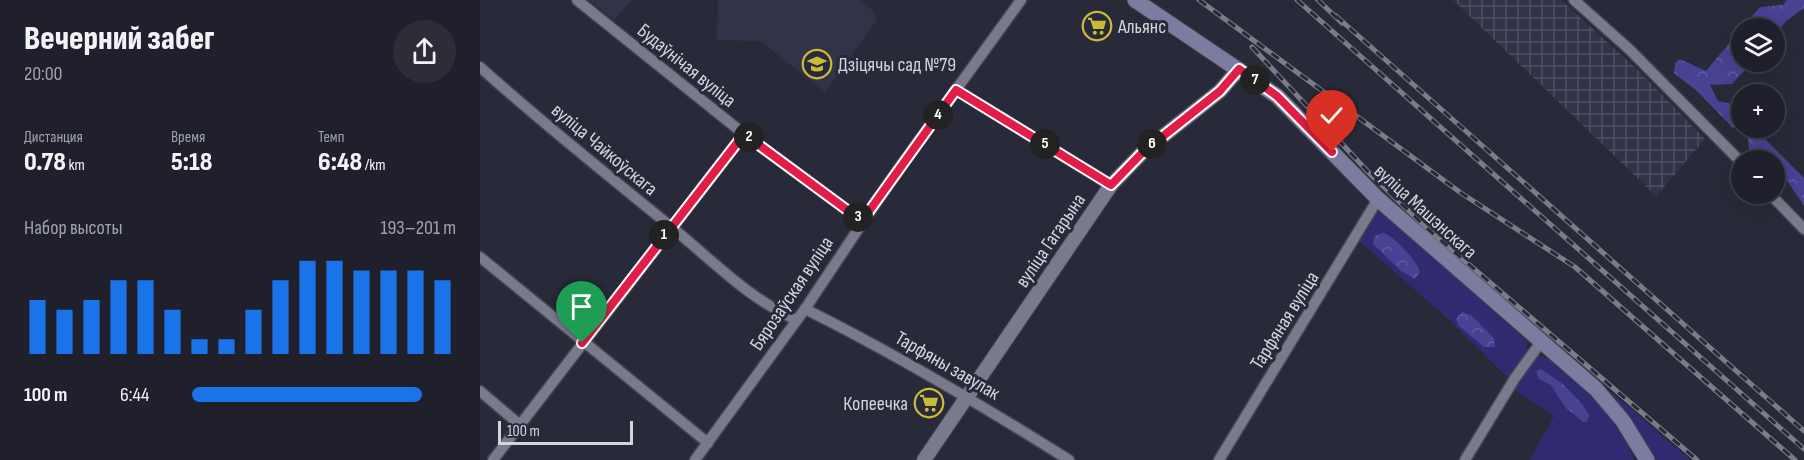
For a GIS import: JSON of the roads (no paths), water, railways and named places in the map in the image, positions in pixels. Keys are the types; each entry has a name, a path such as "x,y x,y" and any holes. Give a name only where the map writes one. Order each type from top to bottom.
{"main road":[{"name":"вуліца Машэнскага","path":"1135,0 1239,69 1288,107 1378,199 1604,397 1623,421 1645,457"}],"street":[{"name":"Будаўнічая вуліца","path":"577,0 744,134 862,221"},
{"name":"Бярозаўская вуліца","path":"695,460 805,309 862,221 1021,0"},
{"path":"1574,0 1629,49 1731,152"},
{"name":"вуліца Чайкоўскага","path":"480,67 614,182 671,226 703,256 760,301 796,320"},
{"name":"вуліца Гагарына","path":"924,460 966,395 1111,185 1149,146 1220,91 1239,69"},
{"path":"956,90 1111,185"},
{"path":"493,460 744,134"},
{"name":"Тарфяная вуліца","path":"1219,460 1378,199"},
{"path":"1780,204 1804,229"},
{"path":"480,258 708,443"},
{"name":"Тарфяны завулак","path":"805,309 879,346 966,395 1070,460"},
{"path":"1465,460 1515,378 1541,342"},
{"path":"480,392 520,424"}],"railway":[{"path":"1199,0 1461,193 1575,267 1795,460"},
{"path":"1297,0 1804,449"},
{"path":"1318,0 1342,23"},
{"path":"1336,16 1804,431"},
{"path":"1252,47 1371,175 1430,231 1697,460"}],"place":[{"name":"Альянс","path":"1097,26"},
{"name":"Дзіцячы сад №79","path":"817,64"},
{"name":"Копеечка","path":"929,403"}]}
